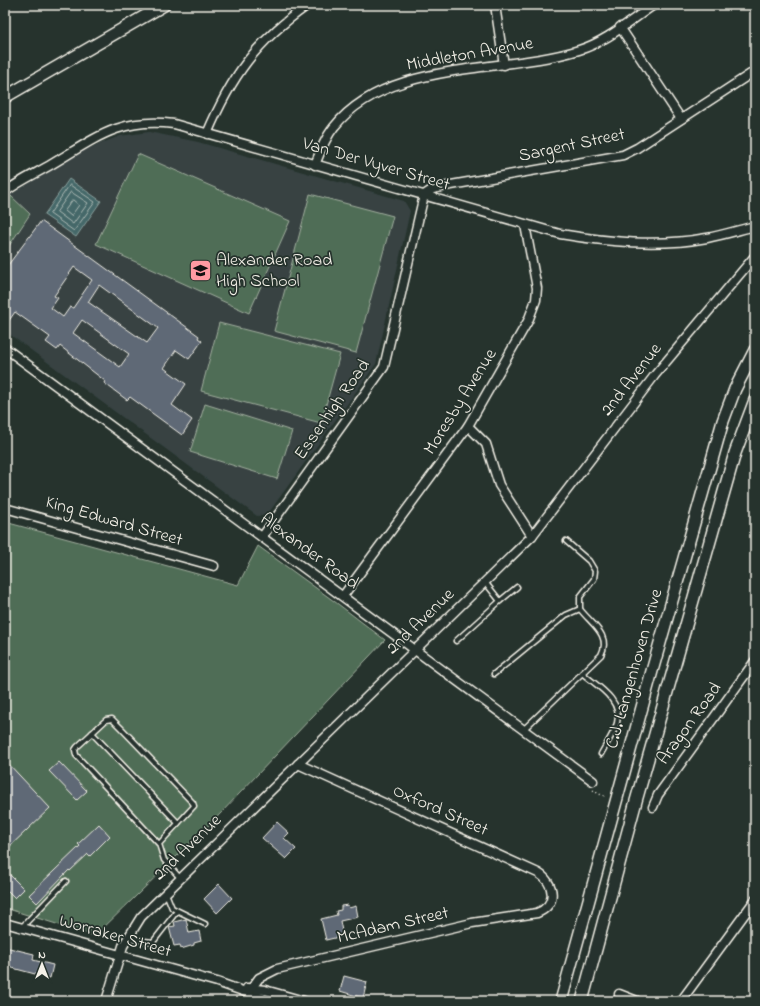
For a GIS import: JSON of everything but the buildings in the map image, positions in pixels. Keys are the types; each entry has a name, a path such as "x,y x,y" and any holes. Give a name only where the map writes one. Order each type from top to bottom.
{"main road":[{"path":"5,97 164,5"},
{"name":"C.J. Langenhoven Drive","path":"561,1001 652,670 723,421 735,390 755,350"},
{"name":"C.J. Langenhoven Drive","path":"582,1001 636,801 735,452 755,400"}],"street":[{"path":"207,134 230,85 247,60 278,27 308,5"},
{"path":"495,5 504,65"},
{"name":"Middleton Avenue","path":"315,165 334,127 353,107 380,91 394,85 425,77 567,54 588,48 654,5"},
{"path":"620,27 681,119"},
{"name":"Sargent Street","path":"424,195 433,189 451,185 623,155 637,148 755,71"},
{"name":"Van Der Vyver Street","path":"5,192 86,144 123,126 160,123 174,124 560,234 583,238 615,242 669,243 707,238 755,226"},
{"name":"Essenhigh Road","path":"262,537 384,368 424,195"},
{"name":"Moresby Avenue","path":"343,596 468,426 528,321 536,300 536,278 525,224"},
{"name":"2nd Avenue","path":"106,1001 127,937 140,918 532,536 655,375 755,256"},
{"name":"Alexander Road","path":"5,348 593,781"},
{"path":"468,426 486,444 499,485 532,536"},
{"name":"King Edward Street","path":"5,508 214,566"},
{"name":"Aragon Road","path":"653,807 658,795 755,661"},
{"name":"Oxford Street","path":"298,764 538,872 546,877 550,884 552,889 550,900"},
{"name":"McAdam Street","path":"250,991 259,978 277,969 472,923 537,913 545,909 550,900"},
{"path":"680,1001 755,900"},
{"name":"Worraker Street","path":"5,923 250,991 304,1001"},
{"name":"Worraker Street","path":"250,991 271,1001"},
{"path":"619,994 637,1001"}],"lane":[{"path":"523,730 601,655 605,648 605,641 600,631 580,609 580,597 594,579 595,571 589,561 566,541"},
{"path":"484,582 500,601"},
{"path":"456,641 517,587"},
{"path":"494,674 566,615 580,609"},
{"path":"582,673 616,703 618,713 617,724 601,754"},
{"path":"159,844 194,806 193,803 112,719 106,720 77,747 75,750 76,755 159,844 164,860 180,878"},
{"path":"92,733 178,823"},
{"path":"22,927 66,881"},
{"path":"166,892 172,908 205,924"},
{"path":"127,937 136,940 153,942 177,911"}],"path":[{"path":"599,794 607,797"}],"shaded area":[{"name":"Alexander Road High School","path":"149,132 198,142 404,201 410,211 376,364 267,515 257,516 5,331 5,198 86,149 120,136"}],"green space":[{"path":"138,154 290,221 249,313 96,244"},
{"path":"310,194 393,216 356,353 274,331"},
{"path":"11,196 30,214 5,252 5,205"},
{"path":"219,323 340,354 321,423 201,391"},
{"path":"205,404 292,431 277,479 190,452"},
{"path":"5,522 238,585 258,546 385,640 221,813 95,936 5,908"}],"water":[{"path":"69,179 101,201 76,237 44,215"}],"place":[{"name":"Alexander Road High School","path":"201,271"}]}
